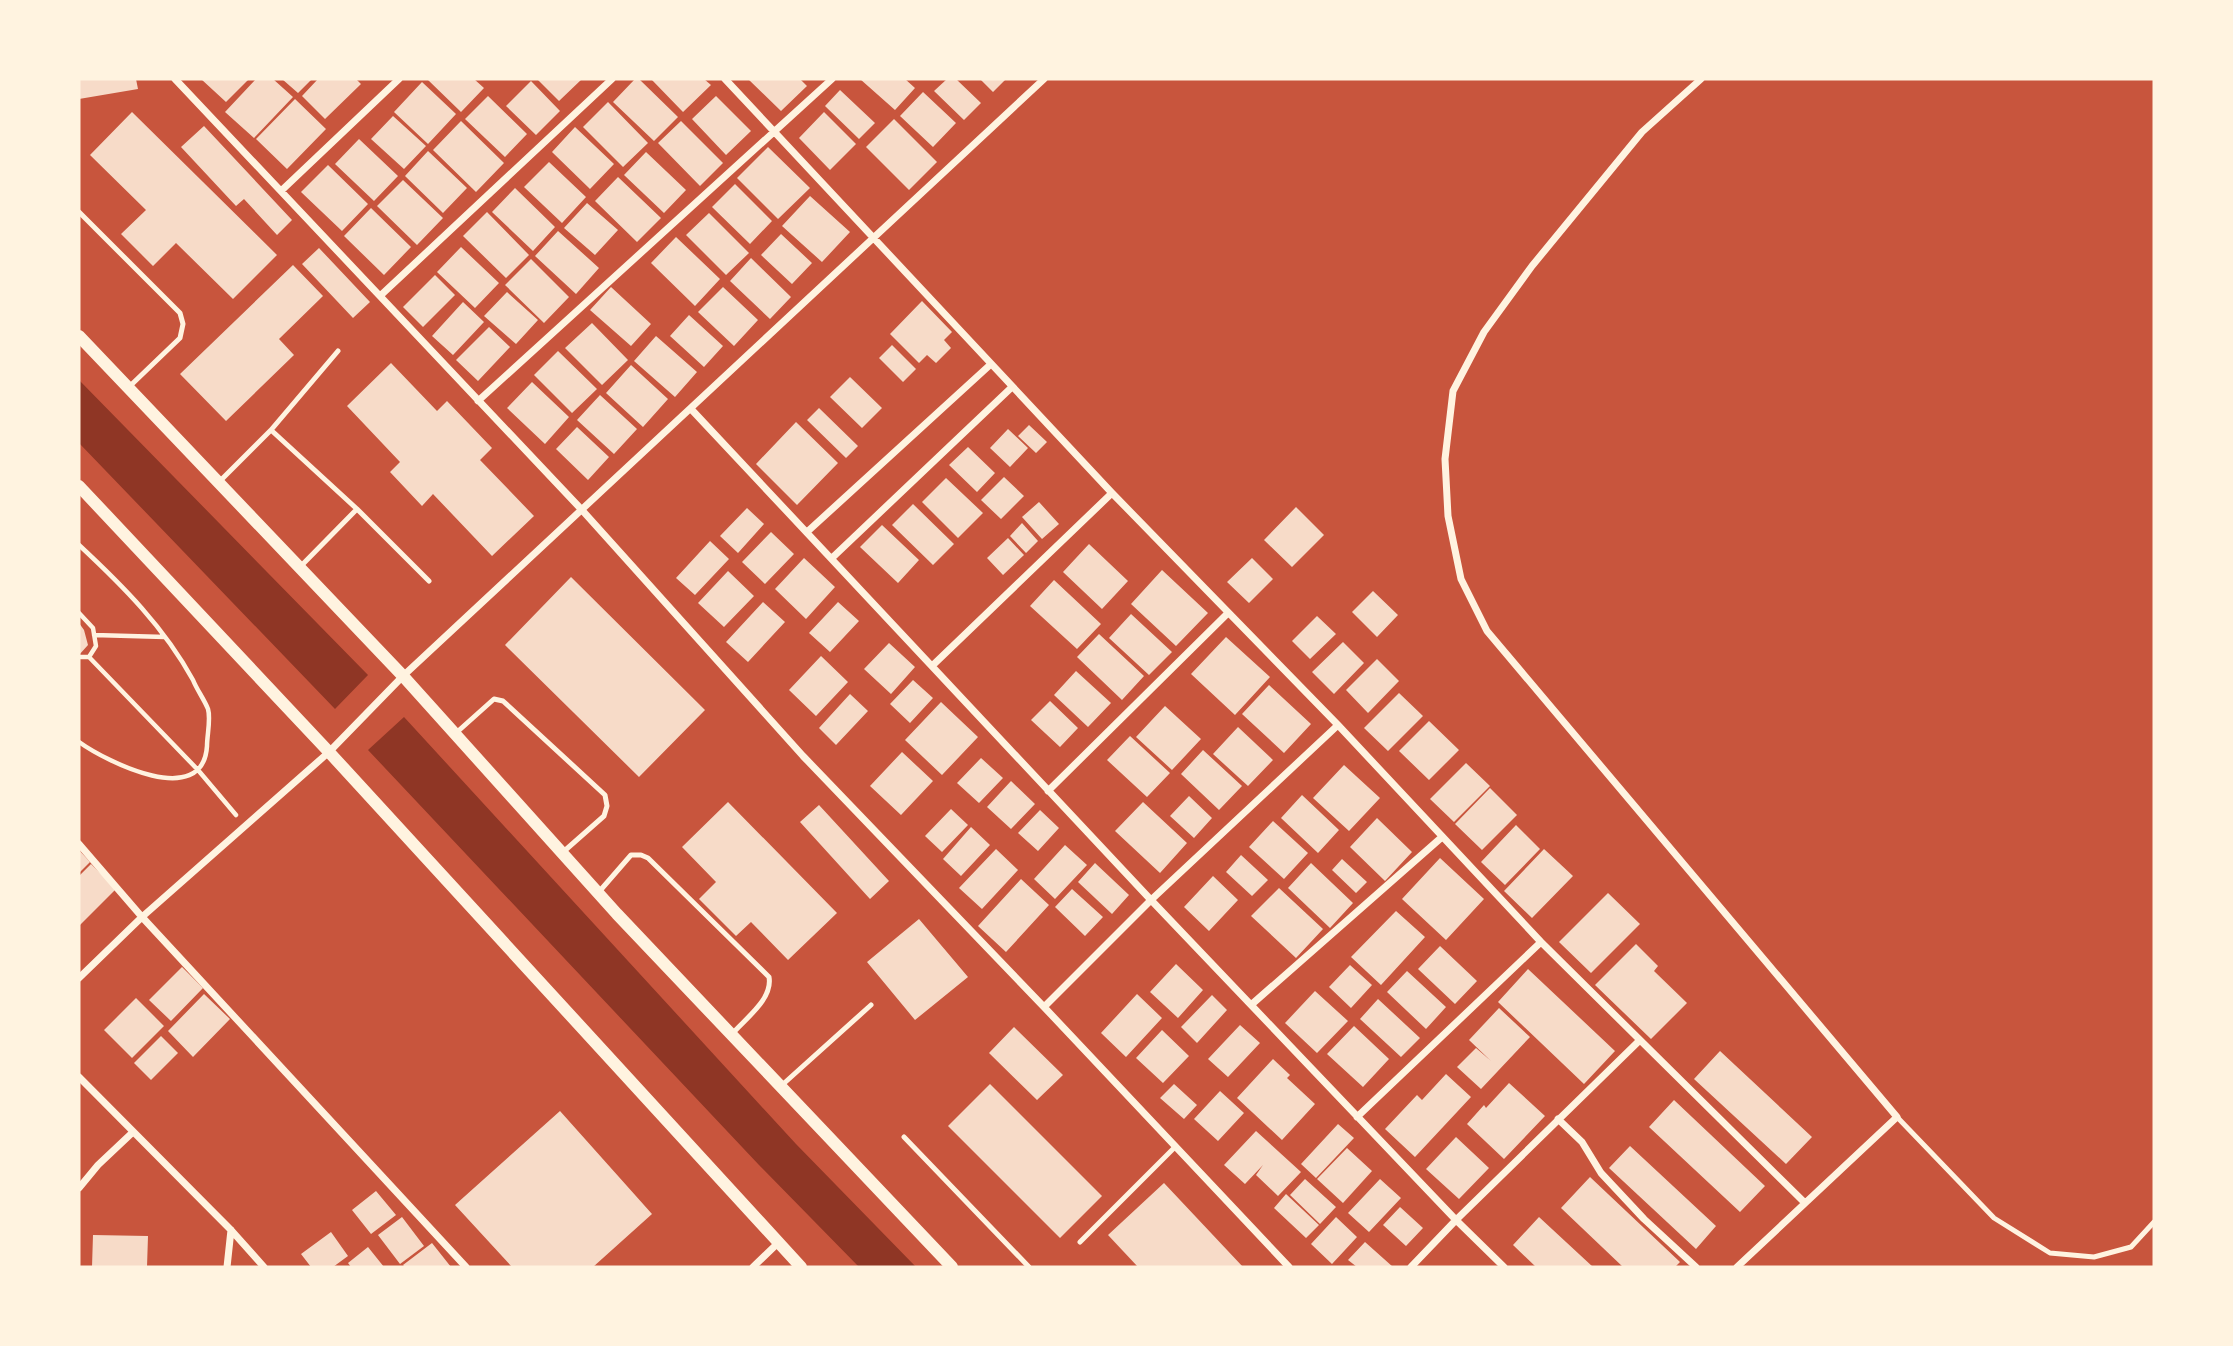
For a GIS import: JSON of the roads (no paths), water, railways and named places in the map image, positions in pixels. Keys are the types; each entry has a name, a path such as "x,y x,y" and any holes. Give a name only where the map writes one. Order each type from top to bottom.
{"street":[{"path":"175,79 581,509 803,756 1289,1267"},
{"path":"281,191 389,82 399,79"},
{"path":"380,296 612,79"},
{"path":"726,79 1112,494 1338,725 1541,942 1805,1203"},
{"path":"478,401 832,79"},
{"path":"79,978 142,917 329,752 403,676 1044,79"},
{"path":"1701,79 1642,132 1532,266 1484,332 1453,391 1445,460 1448,516 1461,579 1487,631 1897,1117 1737,1267"},
{"path":"79,336 403,676 598,892 952,1267"},
{"path":"807,532 991,364"},
{"path":"832,558 1012,387"},
{"path":"691,409 1251,1006 1504,1267"},
{"path":"79,486 329,752 801,1267"},
{"path":"932,666 1112,494"},
{"path":"1048,791 1228,613"},
{"path":"1044,1007 1151,900 1338,725"},
{"path":"1251,1006 1442,837"},
{"path":"79,844 142,917 466,1267"},
{"path":"1357,1117 1541,942"},
{"path":"1411,1267 1640,1040"},
{"path":"79,1077 231,1230 264,1267"},
{"path":"1558,1119 1581,1142 1601,1173 1644,1219 1696,1267"},
{"path":"79,1188 98,1165 133,1132"},
{"path":"227,1267 231,1230"},
{"path":"753,1267 778,1244"}],"lane":[{"path":"79,212 180,313 183,324 180,338 128,388"},
{"path":"218,483 271,430 338,351"},
{"path":"271,430 429,581"},
{"path":"299,568 356,509"},
{"path":"455,734 486,704 494,699 503,701 605,795 607,806 604,816 562,853"},
{"path":"598,892 631,855 648,858 769,977 771,986 768,995 732,1034"},
{"path":"780,1086 872,1005"},
{"path":"1897,1117 1994,1218 2050,1253 2094,1257 2132,1247 2154,1222"},
{"path":"904,1138 1029,1267"},
{"path":"1080,1242 1175,1146"}]}
